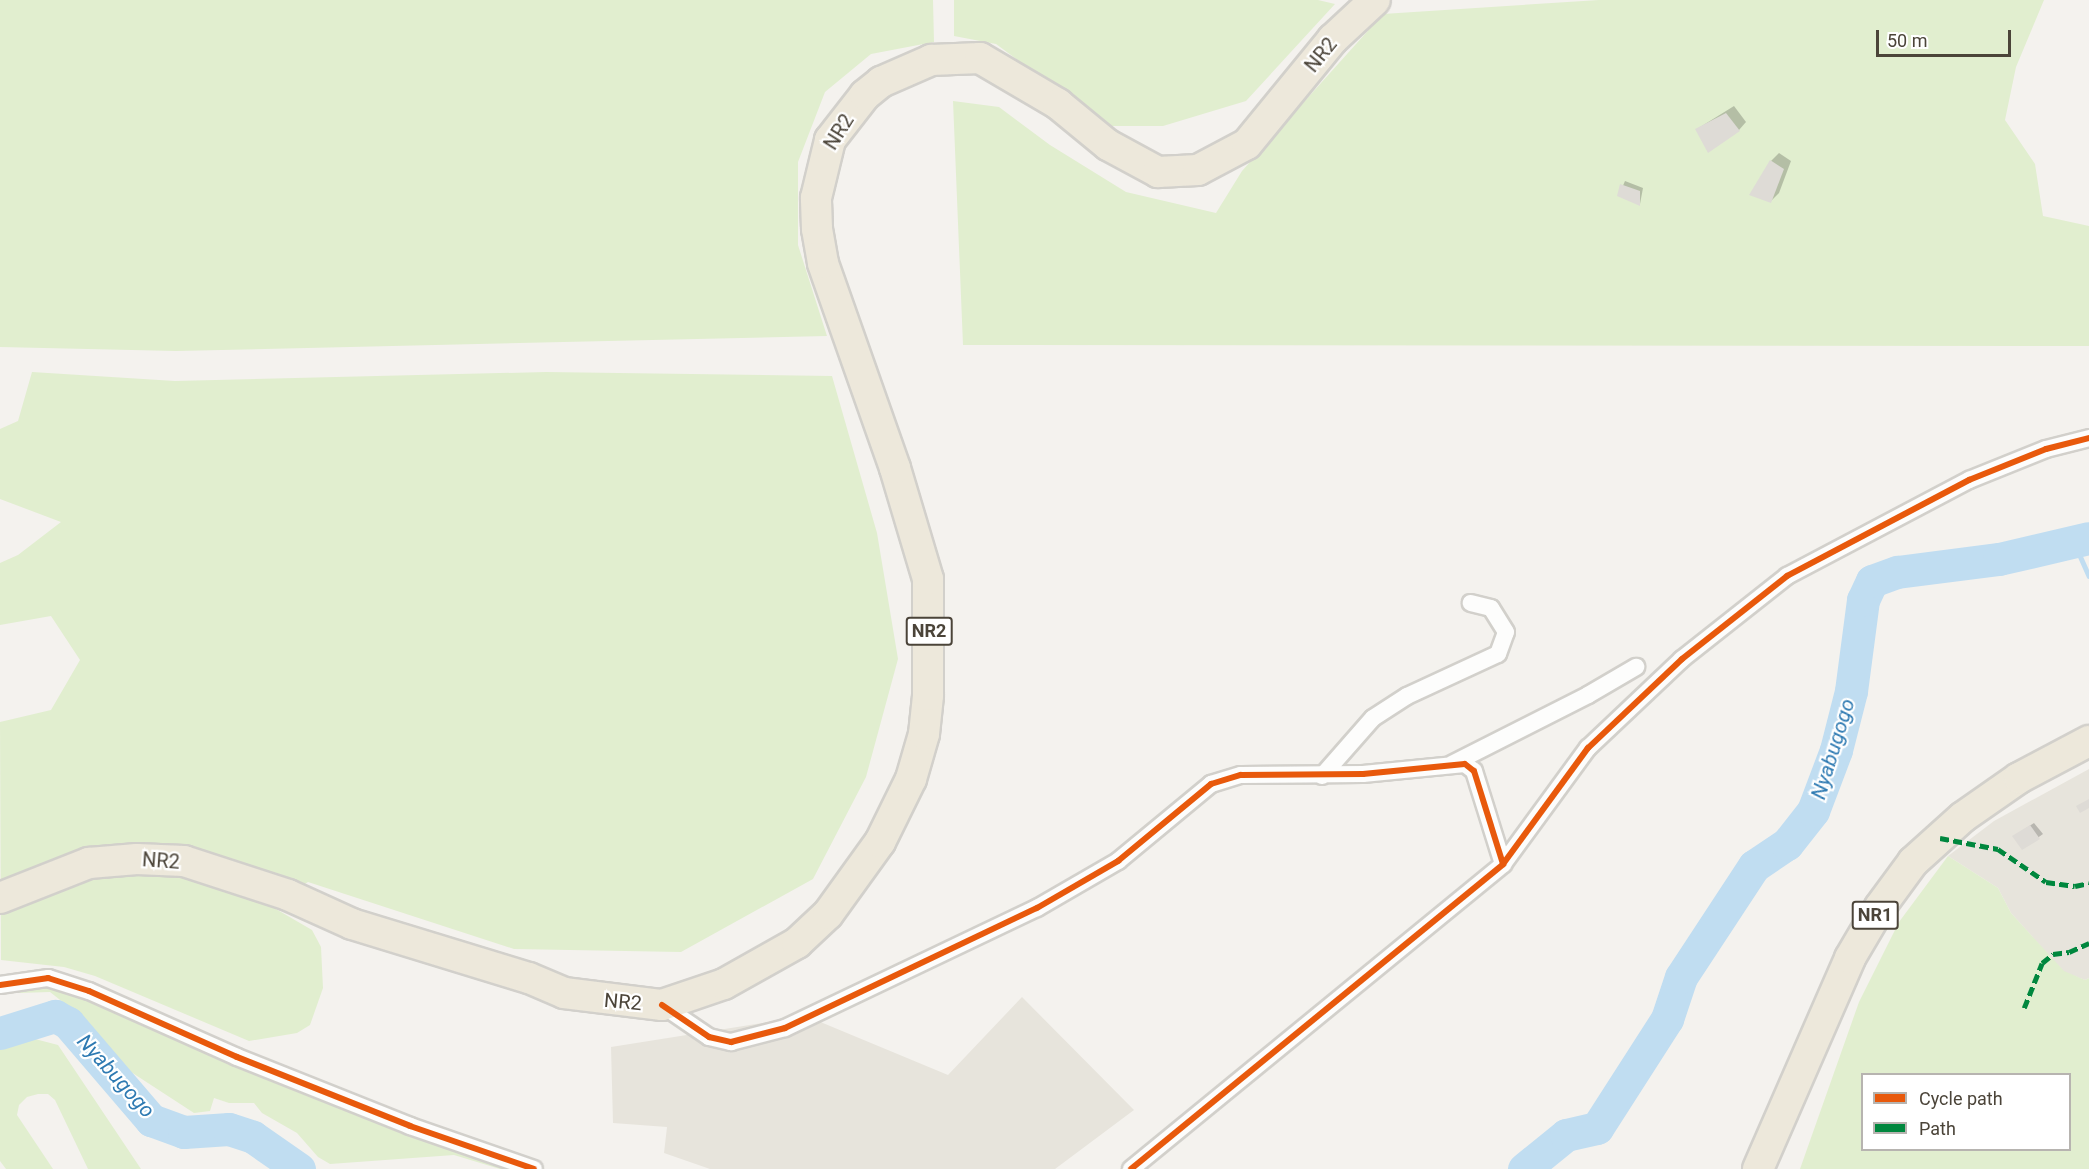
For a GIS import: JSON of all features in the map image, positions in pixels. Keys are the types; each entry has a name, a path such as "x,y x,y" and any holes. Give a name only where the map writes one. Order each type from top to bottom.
{"highway":[{"name":"NR2","path":"0,898 89,863 137,859 184,861 288,895 352,924 529,978 564,993 595,1000 662,1005 724,984 797,943 828,914 880,842 911,779 924,734 928,579 899,478 823,263 816,198 830,140 865,94 881,82 931,60 980,58 1058,104 1108,145 1158,172 1198,170 1247,144 1333,39 1375,0"},
{"name":"NR1","path":"1758,1169 1851,958 1880,907 1912,862 1963,817 2019,778 2089,741"}],"street":[{"path":"1131,1169 1503,864 1588,748 1682,659 1787,576 1969,480 2046,449 2089,438"},
{"path":"1322,776 1373,718 1407,696 1498,654 1506,632 1491,608 1471,603"},
{"path":"1452,764 1636,667"},
{"path":"662,1005 710,1037 731,1042 785,1028 1037,908 1119,861 1211,784 1241,775 1322,776 1421,770 1465,764 1474,771 1503,864"},
{"path":"0,985 48,978 89,991 217,1049 410,1126 534,1169"}],"shaded area":[{"path":"2089,769 2089,978 2085,980 2064,972 2011,913 1998,888 1948,856 1994,821"},
{"path":"1022,997 1134,1110 1055,1169 710,1169 664,1153 667,1127 613,1123 611,1047 806,1016 948,1075"}],"green space":[{"path":"0,0 933,0 934,42 871,54 825,92 798,162 798,245 827,336 176,351 0,347"},
{"path":"954,0 1318,0 1335,4 1246,101 1163,126 1107,126 996,44 954,36"},
{"path":"1599,0 2044,0 2016,67 2005,120 2035,164 2043,216 2089,226 2089,346 963,345 953,101 999,107 1050,145 1126,192 1216,213 1242,171 1383,14"},
{"path":"32,372 175,381 546,372 832,376 877,533 898,659 866,777 813,879 681,952 514,949 308,882 288,895 173,870 269,905 312,930 321,947 323,988 310,1025 297,1033 249,1041 95,976 64,967 1,960 0,722 51,710 80,660 51,616 0,625 0,563 18,555 61,522 0,499 0,429 18,421"},
{"path":"1948,856 1998,888 2011,913 2064,971 2085,980 2089,978 2089,1169 1800,1169 1859,1002 1899,922"},
{"path":"48,983 525,1169 500,1169 454,1155 330,1164 318,1157 297,1133 262,1113 254,1103 229,1103 214,1098 210,1111 194,1113 108,1057 83,1018 50,992 18,993 17,989"},
{"path":"35,1039 58,1045 141,1169 88,1169 55,1100 48,1094 38,1094 27,1097 19,1105 17,1115 53,1169 6,1169 0,1161 0,1048 11,1041"}],"building":[{"path":"1726,113 1740,131 1708,153 1695,129"},
{"path":"1770,160 1784,169 1771,203 1749,195"},
{"path":"1620,184 1640,191 1640,206 1617,196"},
{"path":"2089,799 2089,808 2080,813 2076,806"},
{"path":"2030,825 2040,839 2022,850 2012,836"}],"waterway":[{"name":"Nyabugogo","path":"1524,1169 1566,1135 1597,1128 1667,1019 1681,977 1754,866 1787,844 1813,811 1836,750 1851,691 1863,600 1872,581 1897,572 1999,559 2089,538"},
{"path":"2074,543 2089,576"},
{"name":"Nyabugogo","path":"0,1033 55,1016 68,1023 151,1120 184,1132 229,1129 253,1137 299,1169"}],"marked path":[{"path":"1940,838 1998,849 2046,882 2075,886 2089,883"},
{"path":"2024,1008 2042,963 2053,954 2069,952 2089,943"}],"cycle path":[{"path":"1131,1169 1503,864 1588,748 1682,659 1787,576 1969,480 2046,449 2089,438"},
{"path":"662,1005 709,1037 731,1042 785,1028 1037,908 1118,861 1211,784 1241,775 1363,774 1465,764 1474,771 1503,864"},
{"path":"0,985 48,978 89,991 237,1057 410,1126 534,1169"}]}
